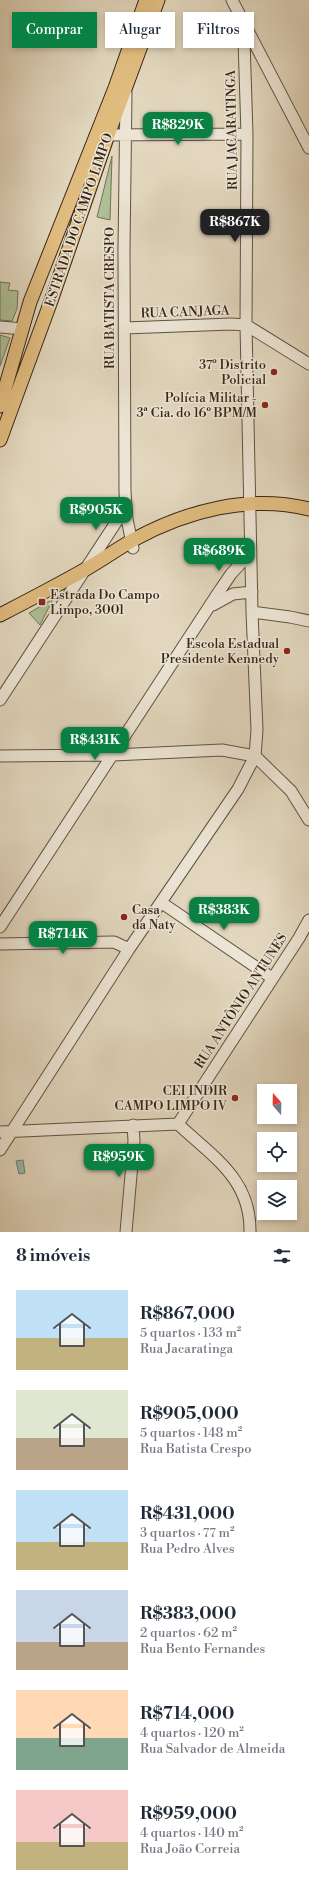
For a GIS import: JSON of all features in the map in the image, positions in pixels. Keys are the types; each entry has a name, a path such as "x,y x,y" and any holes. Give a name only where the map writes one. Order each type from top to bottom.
{"main road":[{"name":"ESTRADA DO CAMPO LIMPO","path":"0,406 30,302 115,88 146,0"},
{"name":"ESTRADA DO CAMPO LIMPO","path":"0,440 108,135 158,0"},
{"path":"30,302 34,311 37,337"},
{"path":"0,621 132,544 189,517 234,505 292,505 309,509"},
{"path":"0,615 84,573"}],"street":[{"path":"232,0 238,12"},
{"path":"254,41 309,148"},
{"name":"RUA JACARATINGA","path":"244,48 247,134 246,325 252,612 257,730 255,756"},
{"name":"RUA BATISTA CRESPO","path":"126,89 126,507 132,544"},
{"path":"108,135 247,134"},
{"name":"RUA CANJAGA","path":"125,328 230,324 246,325"},
{"path":"246,325 309,364"},
{"path":"0,327 23,329"},
{"path":"0,700 126,507"},
{"path":"0,927 231,574 251,552"},
{"path":"209,608 233,594 252,592"},
{"path":"252,612 309,621"},
{"path":"0,756 113,755 222,750 255,756 291,791 309,820"},
{"path":"0,1150 129,949 162,903 238,789 255,756"},
{"path":"162,903 272,978"},
{"name":"RUA ANTÔNIO ANTUNES","path":"178,1124 299,938 309,920"},
{"path":"0,944 114,942 129,949"},
{"path":"0,1132 178,1124 230,1173 241,1187 248,1206 250,1232"},
{"path":"126,1232 134,1141 133,1125"}],"green space":[{"path":"112,156 110,220 97,217"},
{"path":"0,282 10,283 8,290 18,291 17,309 12,321 0,320"},
{"path":"0,335 10,338 0,366"},
{"path":"53,599 40,625 29,613"}],"water":[{"path":"23,1160 25,1173 19,1174 16,1161"}],"place":[{"name":"37º Distrito Policial","path":"274,372"},
{"name":"Polícia Militar - 3ª Cia. do 16º BPM/M","path":"265,405"},
{"name":"Estrada Do Campo Limpo, 3001","path":"42,602"},
{"name":"Escola Estadual Presidente Kennedy","path":"287,651"},
{"name":"Casa da Naty","path":"124,917"},
{"name":"CEI INDIR CAMPO LIMPO IV","path":"235,1098"}]}
